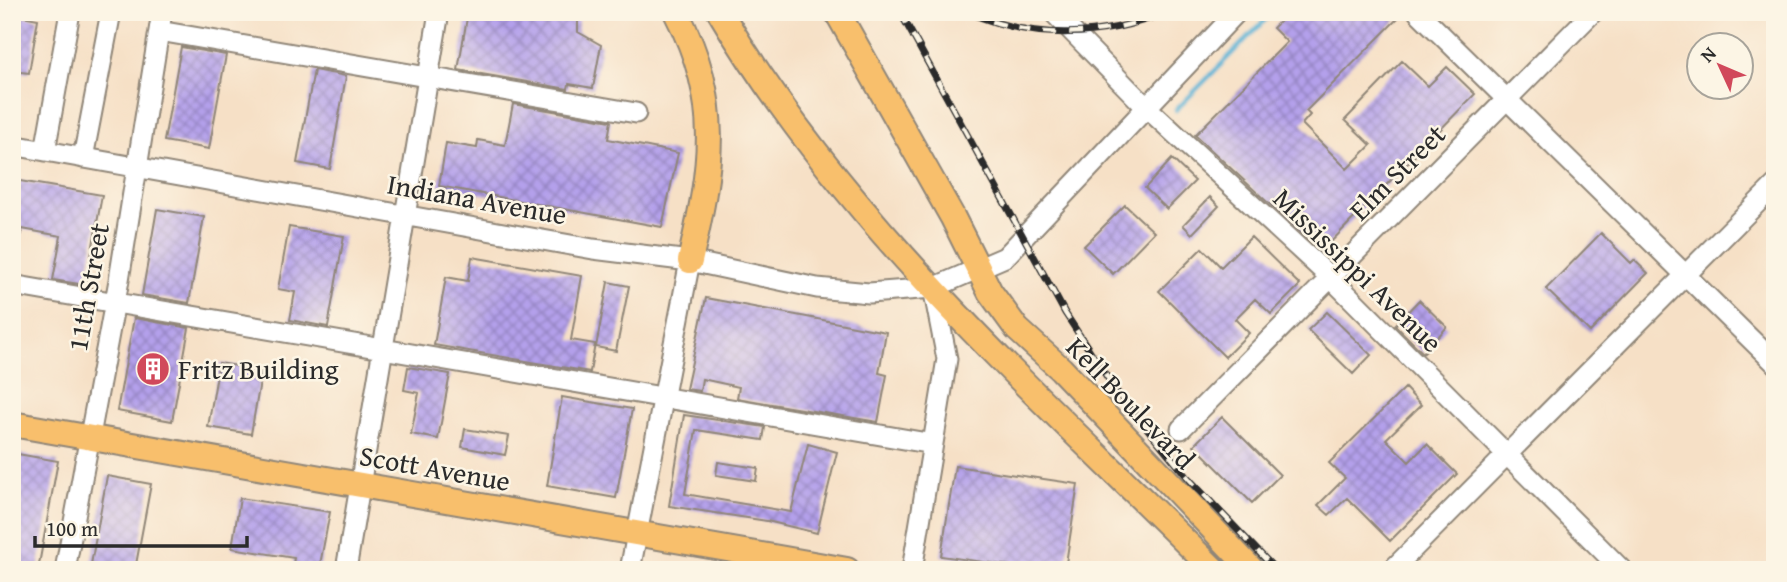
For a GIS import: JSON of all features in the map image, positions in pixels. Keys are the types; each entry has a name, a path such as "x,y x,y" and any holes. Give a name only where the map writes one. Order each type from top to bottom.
{"main road":[{"name":"Kell Boulevard","path":"720,12 808,144 863,213 933,288 1214,570"},
{"name":"Kell Boulevard","path":"837,12 990,292 1017,329 1061,369 1252,570"},
{"path":"678,16 705,86 710,141 708,185 690,261"},
{"name":"Scott Avenue","path":"12,424 847,570"}],"street":[{"path":"45,151 70,12"},
{"path":"83,158 111,12"},
{"path":"346,570 358,485 439,12"},
{"name":"Mississippi Avenue","path":"1053,12 1146,106 1331,278 1622,570"},
{"name":"Indiana Avenue","path":"12,145 593,249 690,261 817,288 869,293 933,288 1012,251 1237,12"},
{"path":"1418,12 1775,363"},
{"name":"Elm Street","path":"1181,429 1593,12"},
{"path":"160,22 428,77 636,113"},
{"name":"11th Street","path":"65,570 114,303 160,22"},
{"path":"1392,570 1775,185"},
{"path":"630,570 690,261"},
{"path":"12,285 933,444"},
{"path":"912,570 947,359 933,288"}],"building":[{"path":"468,12 578,12 578,32 601,45 593,88 569,84 568,89 458,70"},
{"path":"1289,12 1404,12 1306,111 1310,115 1302,124 1347,169 1371,145 1345,120 1402,61 1428,86 1447,67 1475,94 1321,252 1195,135 1287,42 1273,28"},
{"path":"12,14 38,19 29,73 12,71"},
{"path":"181,47 226,55 209,149 164,141"},
{"path":"314,70 346,76 330,169 297,163"},
{"path":"513,104 611,121 608,139 678,153 662,227 439,186 446,143 477,148 478,140 505,145"},
{"path":"1172,159 1195,181 1167,209 1145,188"},
{"path":"14,180 102,195 86,285 53,280 61,236 22,229 18,253 12,252"},
{"path":"1210,197 1219,206 1192,234 1183,225"},
{"path":"1125,205 1154,232 1113,274 1084,246"},
{"path":"157,209 204,217 189,303 142,295"},
{"path":"289,227 344,236 328,327 290,320 295,292 278,289"},
{"path":"1601,233 1631,263 1634,260 1648,273 1590,332 1546,289"},
{"path":"1251,237 1300,285 1271,314 1255,299 1235,319 1249,333 1225,357 1159,291 1202,248 1221,267"},
{"path":"472,257 582,276 571,340 595,344 590,372 434,345 446,277 468,281"},
{"path":"608,282 629,286 616,351 596,347"},
{"path":"706,298 886,332 879,373 887,375 878,422 737,398 739,387 702,379 700,391 686,389"},
{"path":"1419,300 1447,327 1423,353 1395,325"},
{"path":"1327,312 1371,355 1353,374 1308,330"},
{"name":"Fritz Building","path":"134,318 189,328 172,421 117,411"},
{"path":"219,363 262,370 251,434 208,427"},
{"path":"408,367 450,374 438,439 411,434 419,393 404,390"},
{"path":"1405,388 1421,405 1386,439 1409,462 1427,444 1457,474 1390,541 1347,498 1329,515 1318,505 1345,478 1329,463"},
{"path":"562,397 632,409 616,498 547,486"},
{"path":"684,415 765,427 763,440 696,430 685,494 791,512 808,444 837,452 817,533 767,521 669,506"},
{"path":"1222,417 1280,475 1252,503 1194,445"},
{"path":"465,429 509,436 505,455 462,447"},
{"path":"12,453 58,461 38,570 12,570"},
{"path":"718,462 758,468 756,481 716,475"},
{"path":"955,466 1078,484 1065,570 1038,570 941,556"},
{"path":"107,476 151,484 135,570 90,570"},
{"path":"240,498 330,512 319,570 292,570 294,558 232,548"}],"waterway":[{"path":"1176,110 1273,12"}],"railway":[{"path":"900,12 1065,313 1117,392 1190,480 1276,570"},
{"path":"968,12 1018,28 1068,33 1118,27 1167,12"}],"place":[{"name":"Fritz Building","path":"153,369"}]}
